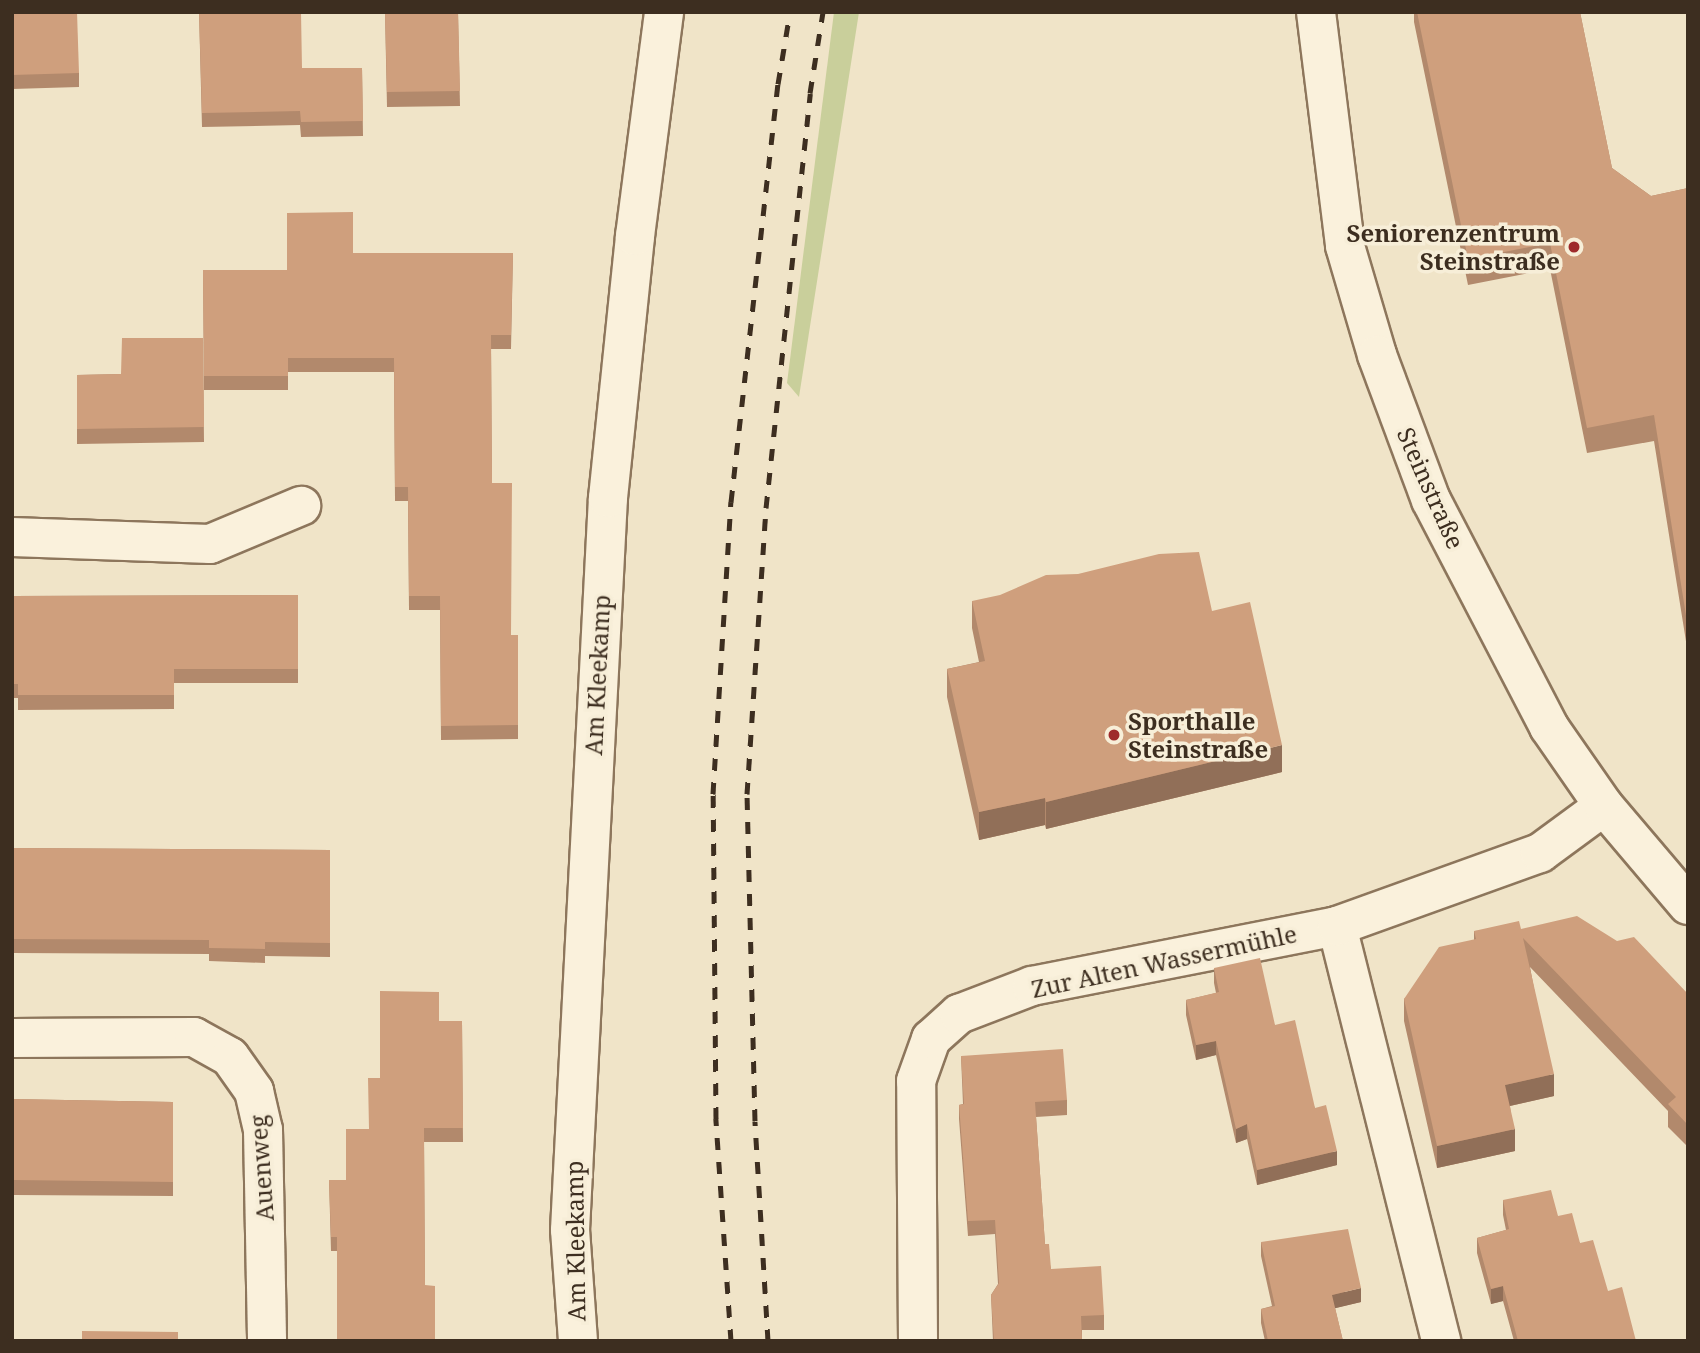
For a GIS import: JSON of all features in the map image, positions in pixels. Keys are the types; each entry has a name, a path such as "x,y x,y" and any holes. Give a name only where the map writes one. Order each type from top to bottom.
{"street":[{"name":"Am Kleekamp","path":"578,1341 570,1230 607,524 635,236 664,12"},
{"name":"Steinstraße","path":"1316,12 1345,246 1377,355 1431,500 1549,727 1604,806 1688,905"},
{"path":"12,537 210,544 301,506"},
{"name":"Zur Alten Wassermühle","path":"918,1341 916,1081 931,1039 959,1014 1032,986 1337,926 1539,853 1604,806"},
{"path":"1337,926 1440,1341"},
{"name":"Auenweg","path":"12,1038 194,1037 230,1057 254,1091 263,1130 267,1341"}],"green space":[{"path":"834,12 859,12 799,397 787,383"}],"building":[{"path":"12,12 77,12 79,73 12,75"},
{"path":"199,12 301,12 302,68 362,68 363,121 301,122 300,111 202,113"},
{"path":"385,12 458,12 460,91 387,92"},
{"name":"Seniorenzentrum Steinstraße","path":"1417,12 1580,12 1612,168 1651,196 1688,188 1688,628 1654,415 1587,428 1550,243 1468,259"},
{"path":"353,212 353,253 513,253 511,335 491,335 492,483 512,483 511,635 518,635 518,725 441,726 440,596 409,596 408,487 395,487 394,358 288,358 288,376 204,376 203,270 287,270 287,213"},
{"path":"122,338 203,338 204,427 77,429 77,375 121,374"},
{"name":"Sporthalle Steinstraße","path":"1199,552 1212,611 1250,602 1282,745 1046,802 1045,798 979,812 947,669 985,661 972,601 1000,595 1046,575 1078,574 1159,554"},
{"path":"298,595 298,669 174,669 174,695 18,695 18,684 12,684 12,596"},
{"path":"12,848 330,850 330,943 265,942 265,949 209,948 209,940 12,939"},
{"path":"1577,916 1617,941 1634,937 1688,994 1688,1125 1668,1104 1676,1097 1523,938 1554,1074 1505,1085 1515,1129 1437,1146 1404,999 1439,947 1476,939 1474,931 1519,921 1521,929"},
{"path":"1260,958 1275,1025 1295,1020 1315,1108 1326,1105 1337,1151 1257,1170 1247,1124 1236,1129 1216,1041 1196,1045 1186,1000 1219,992 1214,968"},
{"path":"380,991 439,992 439,1021 462,1021 463,1128 424,1128 425,1285 435,1286 435,1341 337,1341 337,1237 331,1237 329,1180 346,1180 346,1129 369,1129 368,1078 380,1078"},
{"path":"1063,1049 1067,1100 1035,1102 1045,1244 1049,1244 1051,1269 1101,1266 1104,1315 1081,1316 1082,1341 994,1341 991,1295 999,1283 995,1220 968,1221 959,1105 964,1104 961,1056"},
{"path":"12,1099 173,1102 173,1182 14,1180 12,1199"},
{"path":"1551,1190 1558,1216 1572,1213 1580,1243 1593,1240 1608,1291 1622,1287 1636,1341 1518,1341 1503,1286 1491,1289 1477,1238 1509,1229 1503,1200"},
{"path":"1348,1229 1361,1288 1332,1295 1343,1341 1268,1341 1261,1309 1275,1306 1261,1242"},
{"path":"82,1331 178,1332 178,1341 82,1341"}],"railway":[{"path":"731,1341 716,1119 713,794 731,502 778,84 790,12"},
{"path":"768,1341 755,1121 747,794 766,508 810,93 823,12"}],"place":[{"name":"Seniorenzentrum Steinstraße","path":"1574,247"},
{"name":"Sporthalle Steinstraße","path":"1114,735"}]}
